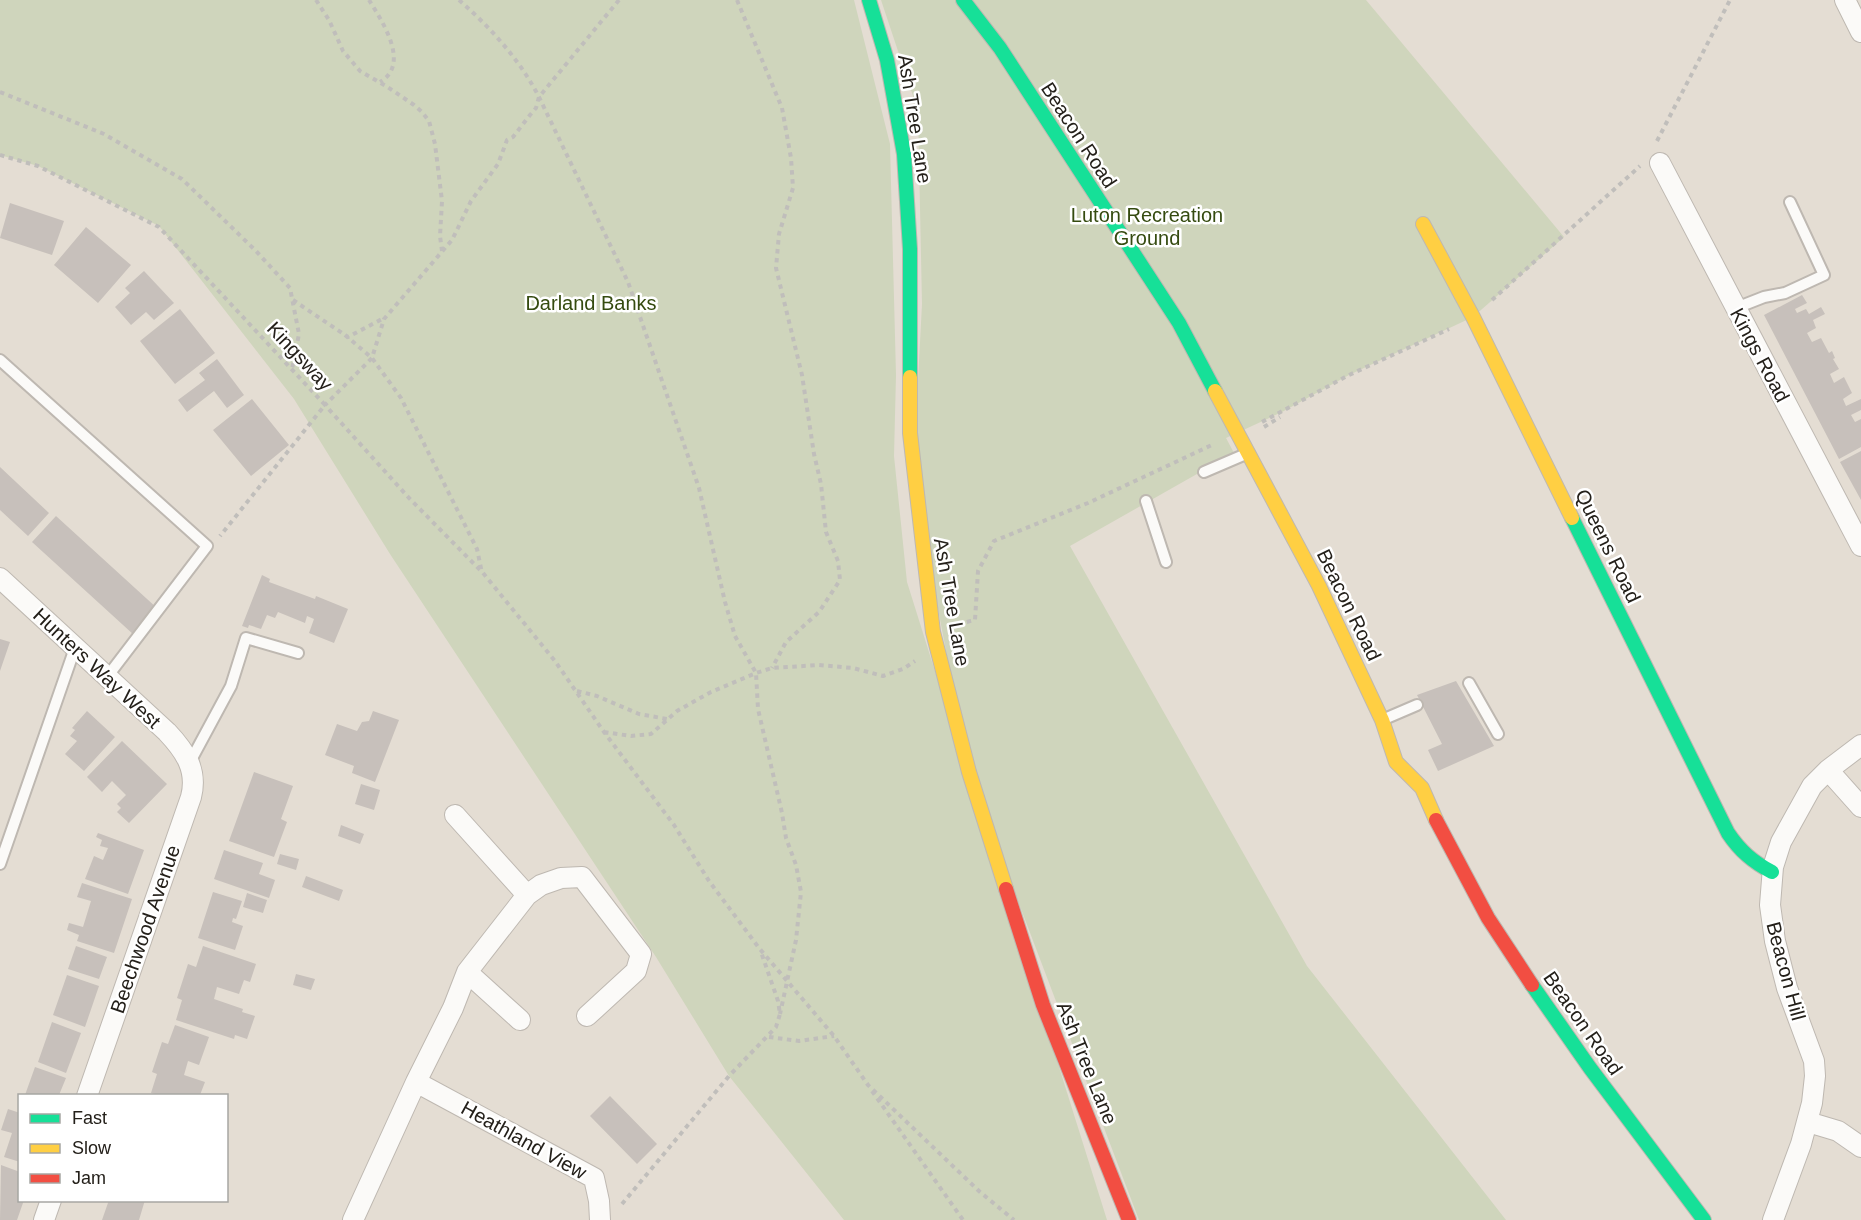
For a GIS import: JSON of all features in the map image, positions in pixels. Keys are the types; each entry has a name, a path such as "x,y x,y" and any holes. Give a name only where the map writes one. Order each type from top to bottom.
{"street":[{"name":"Ash Tree Lane","path":"869,0 892,86 905,164 910,249 910,433 933,632 969,772 1043,1005 1129,1220"},
{"name":"Beacon Road","path":"963,0 1000,48 1179,323 1319,586 1382,720 1396,762 1423,791 1458,864 1511,954 1590,1068 1704,1220"},
{"path":"1847,1 1861,32"},
{"name":"Kings Road","path":"1657,155 1861,546"},
{"name":"Queens Road","path":"1424,224 1473,317 1728,833 1747,859 1772,872"},
{"name":"Hunters Way West","path":"0,578 171,736 190,762"},
{"name":"Beacon Hill","path":"1773,1220 1808,1122 1814,1093 1815,1067 1778,955 1771,912 1772,872 1781,842 1812,786 1828,770 1861,745"},
{"name":"Beechwood Avenue","path":"87,1094 191,797 193,781 190,762"},
{"path":"1828,770 1861,807"},
{"path":"455,815 527,895"},
{"path":"353,1220 416,1082 453,1008 467,972 527,895 541,885 561,878 582,877 641,954 636,971 587,1016"},
{"path":"467,972 520,1020"},
{"name":"Heathland View","path":"416,1082 594,1178 599,1201 608,1215"},
{"path":"1808,1122 1838,1131 1861,1147"},
{"path":"44,1220 50,1202"}],"lane":[{"path":"1736,308 1764,297 1785,293 1824,275 1790,202"},
{"path":"0,360 207,546 107,678"},
{"path":"1204,472 1249,453"},
{"path":"1146,501 1166,562"},
{"path":"190,762 231,686 246,638 298,653"},
{"path":"0,864 75,648"},
{"path":"1469,683 1498,734"},
{"path":"1382,720 1417,705"}],"path":[{"path":"316,0 329,20 346,57 364,74 380,82 422,112 429,122 435,144 442,198 440,236 442,252"},
{"path":"369,0 383,21 391,41 392,73 380,82"},
{"path":"459,0 482,20 522,69 539,97 628,282 699,488 735,636 756,673 758,709 787,841 796,866 801,892 796,940 776,1027 729,1076 608,1215"},
{"path":"345,335 348,337 386,317 452,240 471,201 498,164 506,142 513,137 530,115 539,97 619,0"},
{"path":"737,0 782,108 786,128 793,188 779,234 776,268 802,375 821,484 826,532 838,561 840,580 819,612 786,642 772,668"},
{"path":"1657,155 1730,0"},
{"path":"0,92 104,134 182,179 256,251 290,288 299,334 292,370"},
{"name":"Kingsway","path":"0,155 38,166 159,227 325,405 216,541"},
{"path":"933,632 975,620 978,571 994,541 1088,503 1282,412 1349,375 1473,317 1640,165"},
{"path":"292,299 345,335 372,358 401,398 477,549 483,573"},
{"path":"386,317 372,358 325,405 409,498 483,573 555,661 604,732 674,825 709,881 759,948 834,1036 889,1118 963,1220"},
{"path":"604,732 631,736 651,734 677,711 711,692 772,668 819,665 853,668 883,676 903,669 923,656"},
{"path":"576,691 597,696 639,714 668,720"},
{"path":"759,948 778,1001 780,1014"},
{"path":"768,1037 798,1041 834,1036"},
{"path":"868,1085 980,1192 1014,1220"}],"green space":[{"name":"Darland Banks","path":"0,0 854,0 890,144 896,375 894,456 907,582 1107,1220 844,1220 729,1076 656,957 390,554 294,399 159,226 38,166 0,155"},
{"name":"Luton Recreation Ground","path":"881,0 1366,0 1564,237 1473,317 1349,375 1282,412 1226,438 1234,453 1070,546 1307,966 1506,1220 1139,1220 969,772 913,477 922,304 918,111"}],"building":[{"path":"10,203 64,221 52,255 0,238"},
{"path":"86,227 131,265 98,303 54,265"},
{"path":"144,271 174,303 154,320 146,312 131,325 115,307 130,293 125,288"},
{"path":"1802,295 1807,303 1795,309 1797,313 1806,309 1809,314 1821,307 1825,314 1813,320 1816,328 1807,333 1812,342 1821,338 1829,353 1832,351 1835,358 1833,359 1839,369 1830,374 1834,383 1844,377 1852,393 1843,399 1846,406 1861,399 1861,410 1851,415 1855,422 1861,419 1861,447 1839,459 1764,315"},
{"path":"180,309 215,353 175,384 140,341"},
{"path":"217,359 244,395 227,408 214,391 187,412 178,400 205,380 199,373"},
{"path":"252,399 289,445 251,476 213,430"},
{"path":"1861,451 1861,500 1840,462"},
{"path":"0,467 49,513 28,536 0,510"},
{"path":"56,516 158,609 134,635 32,542"},
{"path":"262,575 270,579 269,582 315,599 316,596 348,609 334,643 309,633 314,619 307,616 305,623 278,612 275,618 267,615 261,629 249,625 248,628 242,626"},
{"path":"0,639 10,642 0,671"},
{"path":"1456,681 1494,746 1438,771 1428,750 1442,744 1417,695"},
{"path":"87,711 115,737 84,771 65,754 77,741 70,736 75,730 72,728"},
{"path":"373,711 399,720 375,782 352,773 354,766 325,755 337,724 357,731 362,722 369,721"},
{"path":"122,741 167,784 129,823 117,812 121,808 117,804 126,795 112,781 102,792 87,777"},
{"path":"254,772 293,786 281,819 287,822 274,857 229,841"},
{"path":"361,784 380,790 374,810 355,804"},
{"path":"341,825 364,834 360,844 338,836"},
{"path":"98,833 144,850 128,894 85,879 94,856 103,860 108,848 100,846 102,840 96,837"},
{"path":"224,850 263,863 259,874 275,880 269,898 214,879"},
{"path":"280,854 299,859 296,870 277,864"},
{"path":"306,876 343,890 339,901 302,887"},
{"path":"82,883 132,899 114,953 77,941 79,935 67,930 69,923 83,927 91,901 77,897"},
{"path":"213,892 242,901 236,919 233,918 232,922 243,926 235,950 198,938"},
{"path":"247,893 267,900 263,913 243,907"},
{"path":"76,946 107,957 99,979 68,969"},
{"path":"203,946 256,964 250,982 244,980 239,994 217,987 214,999 243,1009 242,1012 255,1016 247,1039 235,1035 234,1039 176,1020 182,1000 177,998 188,964 196,967"},
{"path":"296,974 315,979 311,990 293,985"},
{"path":"67,975 99,986 85,1027 53,1015"},
{"path":"52,1022 81,1033 66,1073 38,1062"},
{"path":"175,1025 209,1037 199,1065 188,1061 184,1075 205,1082 200,1094 151,1093 157,1074 152,1072 162,1042 168,1044"},
{"path":"35,1067 66,1078 59,1094 25,1094"},
{"path":"610,1096 657,1144 637,1164 590,1116"},
{"path":"8,1109 18,1112 18,1161 4,1157 12,1133 1,1130"},
{"path":"1,1165 18,1171 18,1202 23,1202 17,1220 0,1220"},
{"path":"108,1202 144,1202 139,1220 102,1220"}],"traffic: fast":[{"path":"869,0 887,60 904,154 910,249 910,377"},
{"path":"963,0 1000,48 1179,323 1215,391"},
{"path":"1572,518 1728,833 1747,856 1772,872"},
{"path":"1532,985 1590,1068 1704,1220"}],"traffic: slow":[{"path":"1423,224 1473,317 1572,518"},
{"path":"910,377 910,433 933,632 969,772 1006,889"},
{"path":"1215,391 1319,586 1382,720 1396,762 1422,788 1436,820"}],"traffic: jam":[{"path":"1436,820 1488,918 1532,985"},
{"path":"1006,889 1043,1005 1129,1220"}]}
